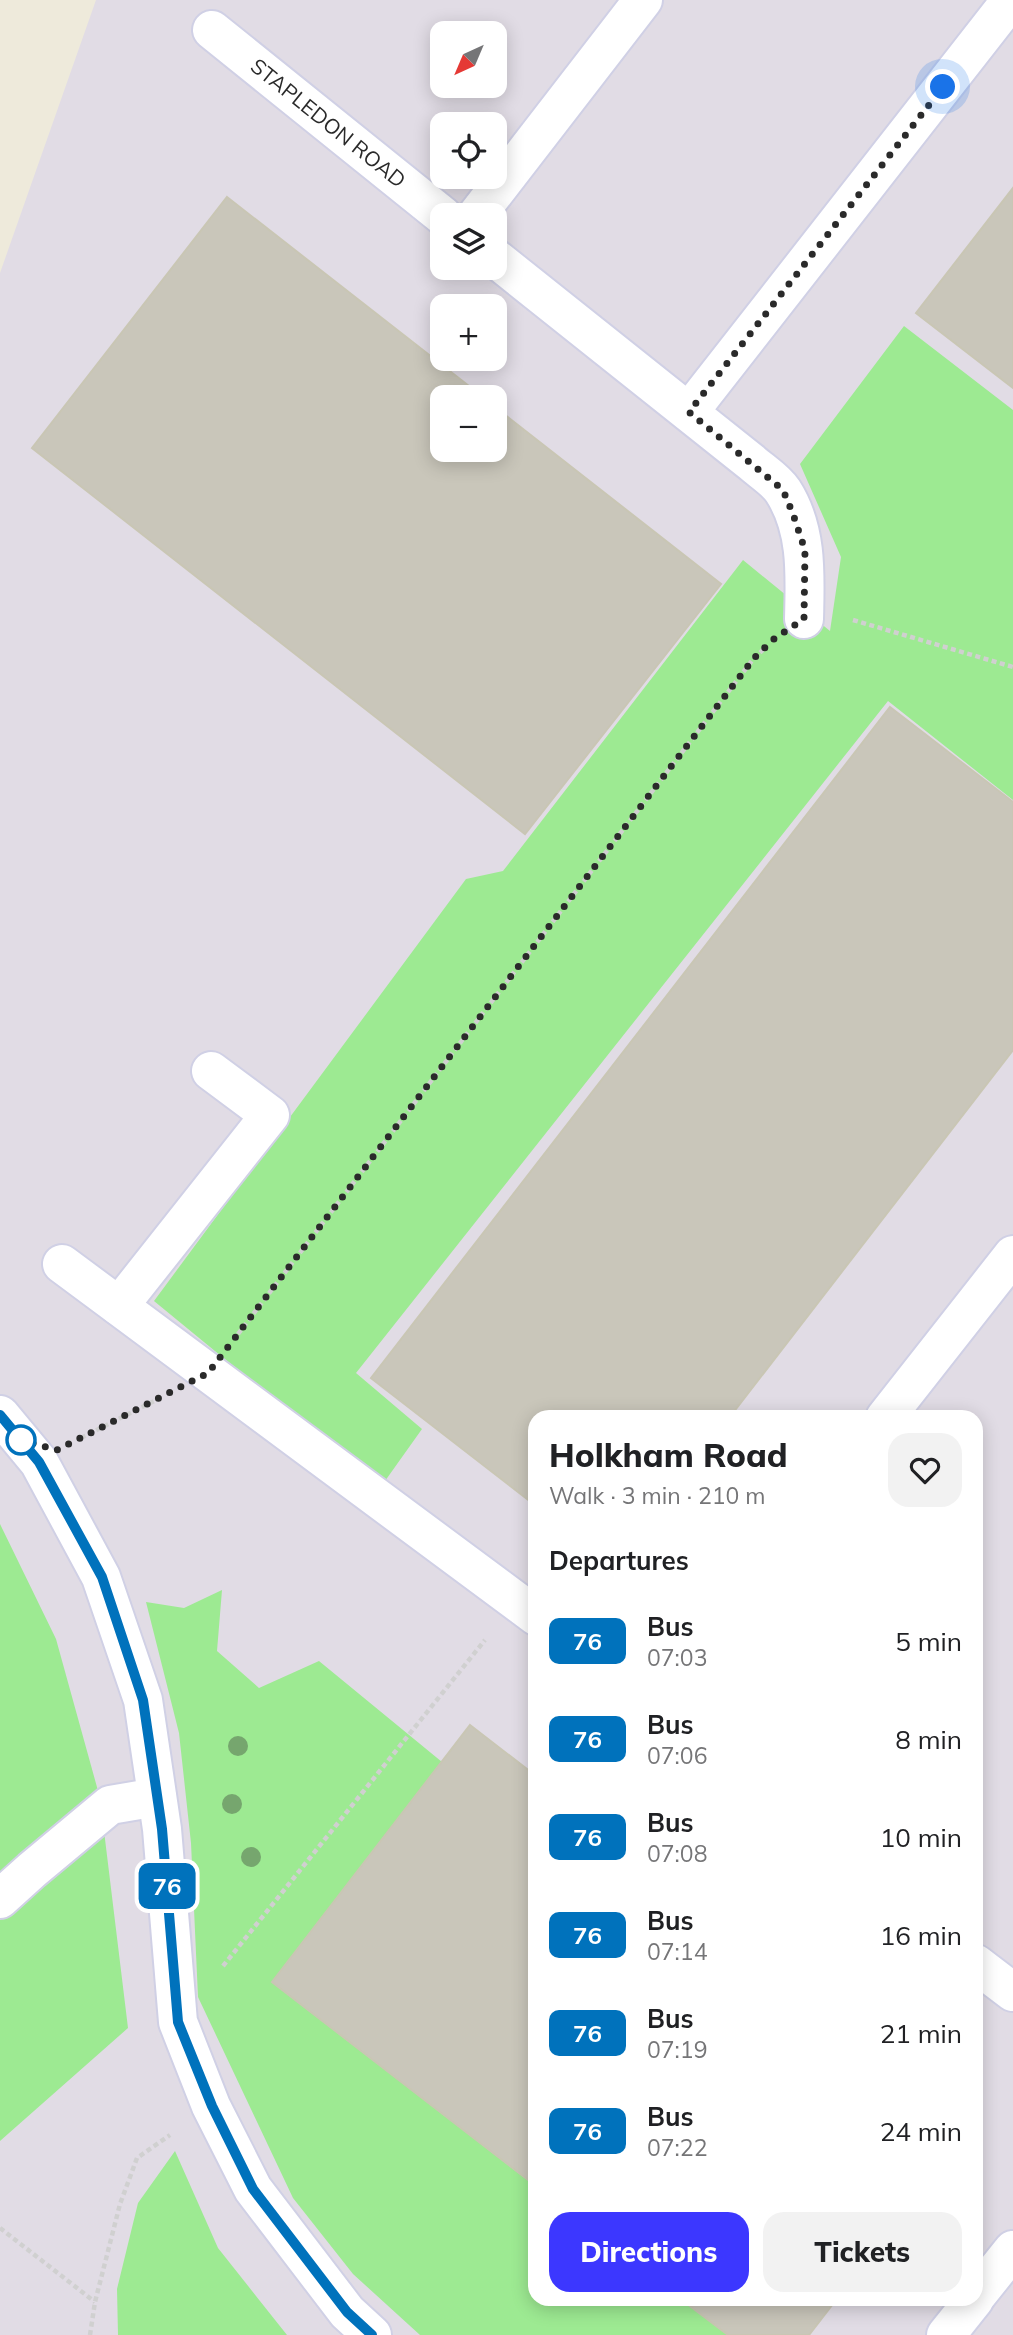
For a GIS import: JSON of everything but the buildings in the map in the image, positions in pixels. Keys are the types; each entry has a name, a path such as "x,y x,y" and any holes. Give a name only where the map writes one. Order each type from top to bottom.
{"street":[{"path":"486,203 643,0"},
{"path":"689,412 1011,0"},
{"name":"STAPLEDON ROAD","path":"212,30 430,206"},
{"path":"507,268 783,490 805,550 804,619"},
{"path":"119,1306 270,1115 211,1071"},
{"path":"891,1410 1013,1255"},
{"path":"62,1264 526,1609"},
{"path":"0,1415 39,1462 102,1577 143,1700 162,1829 178,2022 212,2106 253,2189 347,2312 372,2335"},
{"path":"0,1899 110,1805 158,1797"},
{"path":"983,1969 1013,1992"},
{"path":"983,2288 1013,2250"},
{"path":"946,2335 969,2306"}],"path":[{"path":"39,1462 208,1373 754,658 775,638 804,619 848,619 1013,667"},
{"path":"178,2022 526,1609"},
{"path":"90,2335 95,2302 120,2204 137,2158 212,2106"},
{"path":"0,2228 95,2302"}],"shaded area":[{"path":"96,0 1013,0 1013,2335 0,2335 0,273"}],"green space":[{"path":"904,326 1013,410 1013,800 888,701 356,1373 422,1429 385,1481 305,1425 154,1301 466,879 503,871 743,560 830,631 841,557 800,464"},
{"path":"0,1524 56,1639 100,1798 128,2028 0,2141"},
{"path":"222,1590 217,1651 259,1688 319,1661 442,1762 273,1982 528,2181 528,2306 690,2306 728,2335 420,2335 353,2274 293,2198 198,1997 191,1843 179,1733 146,1602 184,1608"},
{"path":"175,2151 218,2248 287,2335 118,2335 117,2289 138,2203"}],"bus line":[{"name":"76","path":"0,1415 39,1462 102,1577 143,1700 162,1829 178,2022 212,2106 253,2189 347,2312 372,2335"}],"route":[{"path":"21,1440 57,1450 208,1373 754,658 775,638 804,619 805,550 783,490 689,412 943,87"}]}
